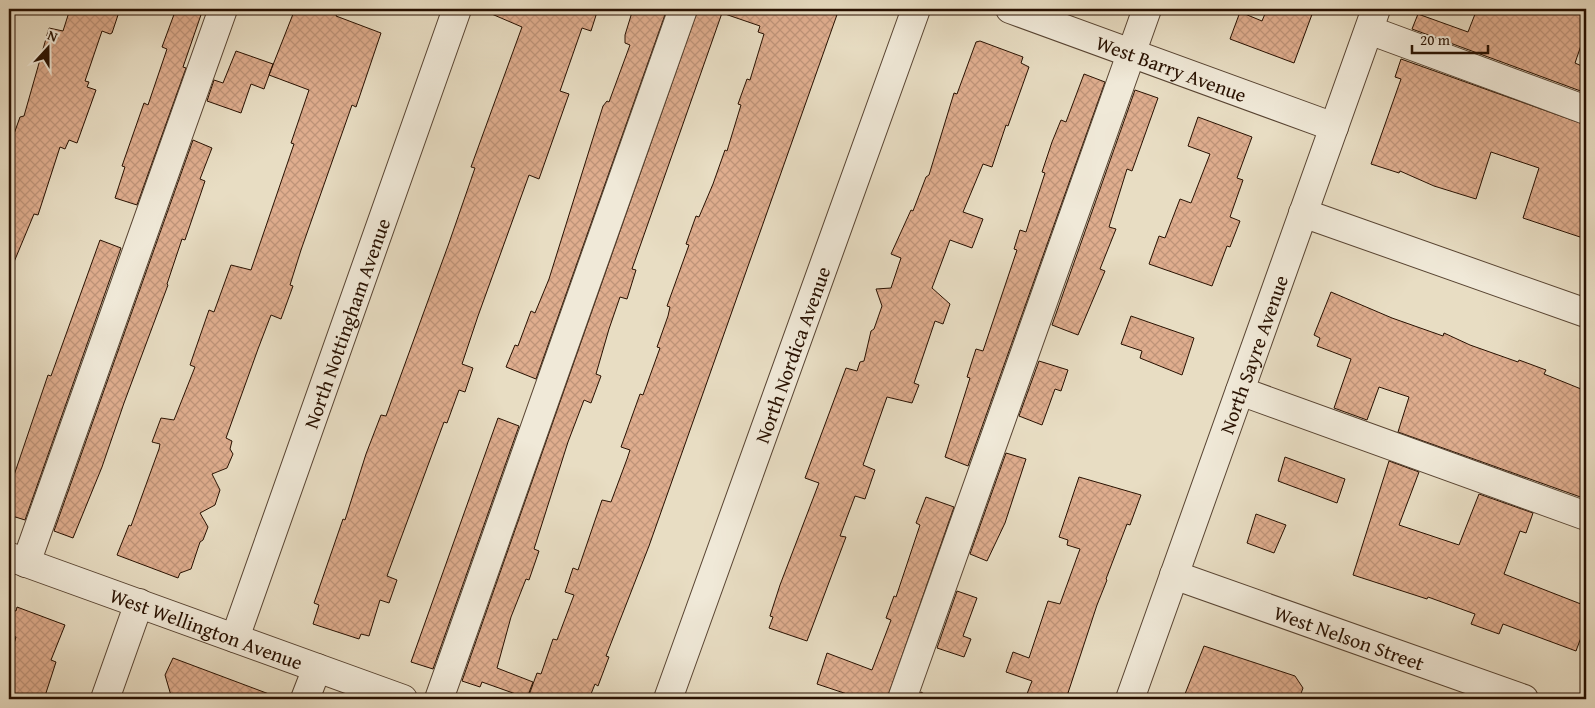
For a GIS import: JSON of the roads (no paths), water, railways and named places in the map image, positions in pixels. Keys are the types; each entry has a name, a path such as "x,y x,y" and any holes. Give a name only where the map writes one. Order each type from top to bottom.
{"street":[{"path":"17,559 223,9"},
{"name":"North Nottingham Avenue","path":"236,638 457,9"},
{"path":"440,699 684,9"},
{"name":"North Nordica Avenue","path":"668,699 916,9"},
{"name":"West Barry Avenue","path":"1010,9 1334,127"},
{"path":"902,699 1147,9"},
{"path":"1373,19 1586,110"},
{"name":"North Sayre Avenue","path":"1130,699 1373,19"},
{"path":"1304,213 1586,313"},
{"path":"1240,391 1586,516"},
{"name":"West Wellington Avenue","path":"17,559 403,699"},
{"name":"West Nelson Street","path":"1174,575 1524,699"},
{"path":"105,699 139,603"},
{"path":"306,699 317,668"}]}
